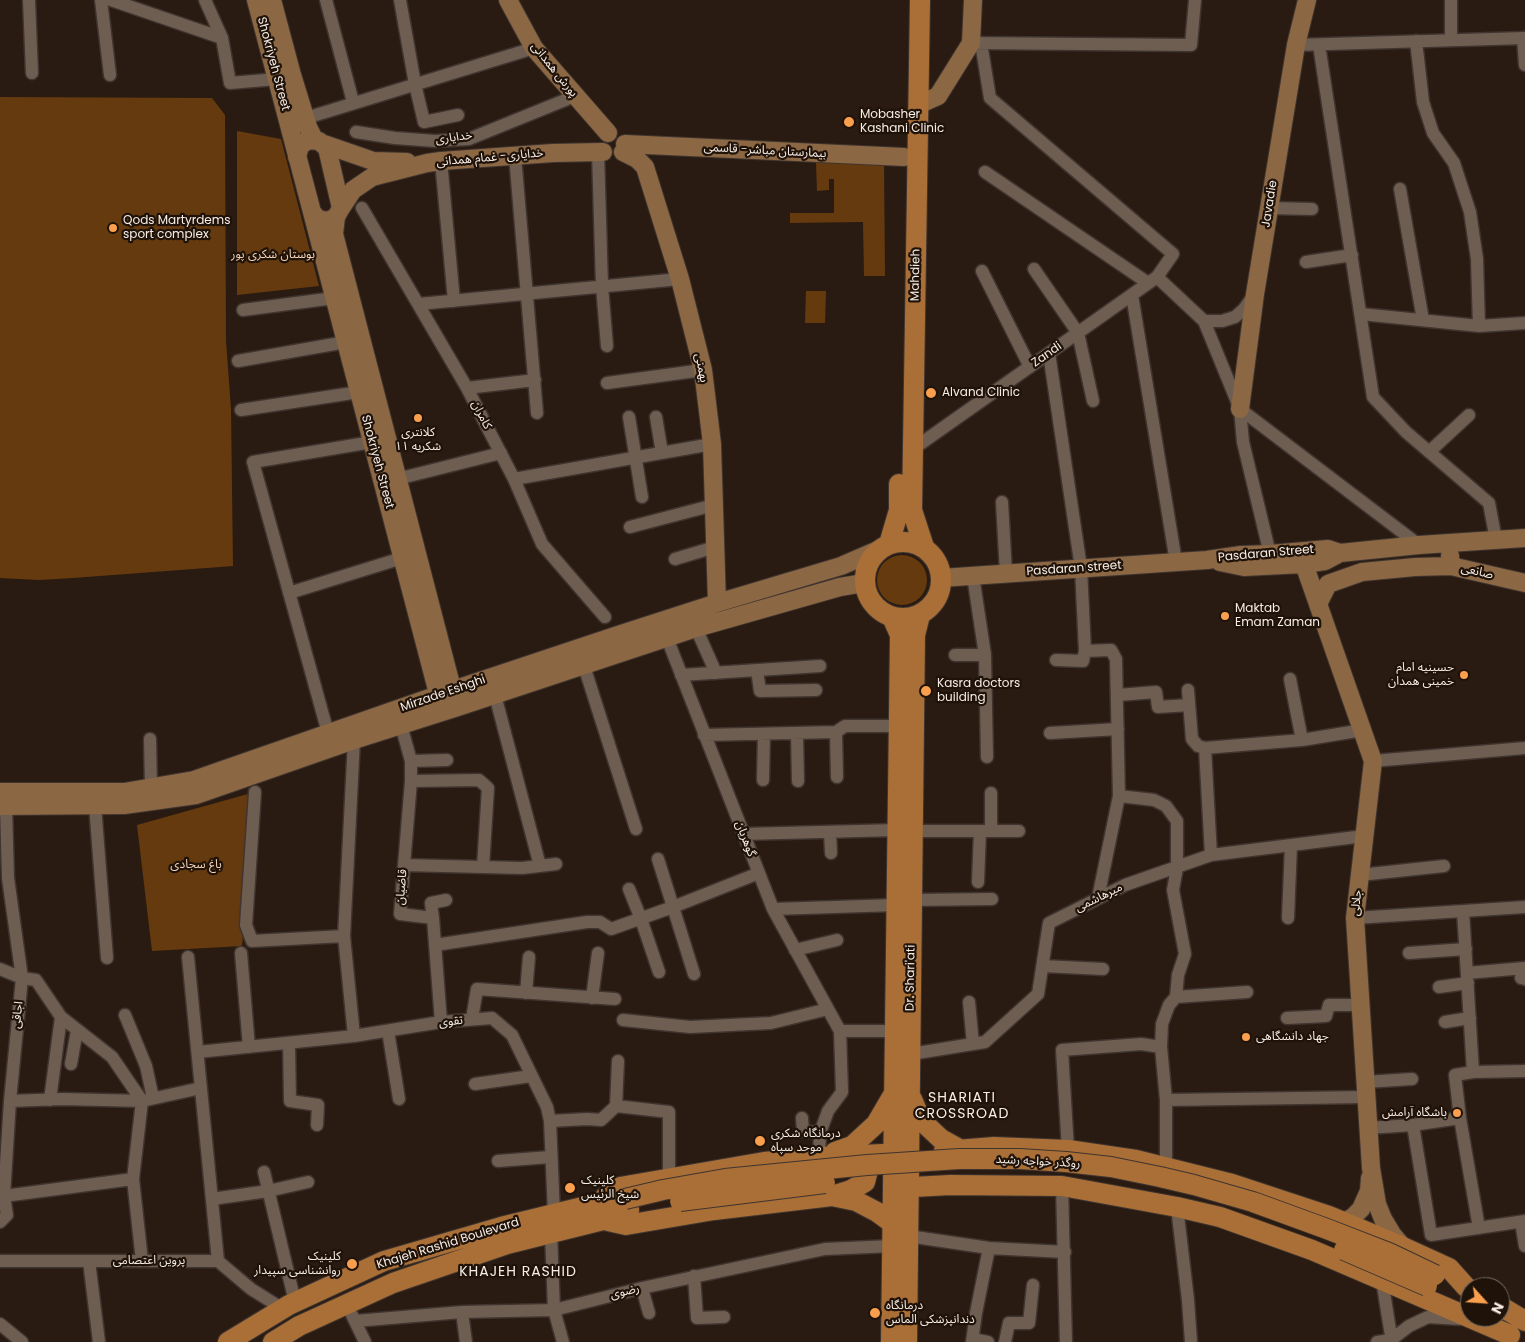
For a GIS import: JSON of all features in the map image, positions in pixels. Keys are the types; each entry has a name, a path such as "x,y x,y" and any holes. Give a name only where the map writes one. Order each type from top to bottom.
{"main road":[{"name":"Shokriyeh Street","path":"256,0 402,558 450,710"},
{"name":"Shokriyeh Street","path":"272,0 292,76 306,118 319,142 327,148 339,212 334,234 397,479 445,693"},
{"name":"پورش همدانی","path":"508,0 534,48 575,96 603,144 618,133 624,140 624,148"},
{"name":"Mahdieh","path":"883,547 899,510 906,0"},
{"name":"Mahdieh","path":"920,0 912,510 924,548"},
{"path":"918,105 938,96 976,43 973,0"},
{"name":"Javadie","path":"1240,408 1255,294 1269,208 1296,45 1307,0"},
{"path":"297,157 300,146 308,140 319,142"},
{"name":"خدایاری","path":"319,142 373,161 434,162"},
{"name":"خدایاری- غمام همدانی","path":"434,162 553,153 603,144"},
{"name":"بیمارستان مباشر- قاسمی","path":"624,148 904,157"},
{"name":"بهمنی","path":"624,148 645,167 680,278 703,370 712,444 717,603"},
{"name":"خدایاری","path":"339,212 353,190 372,177 434,162"},
{"path":"312,212 318,219 323,220 328,220 339,212"},
{"name":"Pasdaran Street","path":"1207,560 1244,567 1304,564 1325,561 1340,553 1419,545 1525,538"},
{"path":"900,541 912,542 924,548 933,556 939,566 941,578 940,589 930,608 920,615 901,619 881,612 872,604 864,582 865,570 870,559 883,547 900,541"},
{"name":"صانعی","path":"1448,543 1451,566 1525,583"},
{"name":"Mirzade Eshghi","path":"2,801 124,792 194,780 445,693 717,603 841,566 883,547"},
{"name":"Pasdaran Street","path":"1207,560 1240,555 1328,549 1340,553"},
{"name":"Pasdaran street","path":"941,578 1207,560"},
{"name":"جلالی","path":"1304,564 1373,761 1355,918 1360,1005 1371,1168 1377,1204 1392,1234 1403,1247"},
{"path":"1318,604 1328,584 1362,572 1451,566"},
{"name":"Mirzade Eshghi","path":"2,801 96,806 124,805 196,795 354,740 696,628 864,582"},
{"name":"Dr. Shari'ati","path":"891,1342 900,1231 901,1188 902,1094 895,1031 904,902 905,831 915,635 920,615"},
{"name":"Dr. Shari'ati","path":"892,617 900,635 898,726 905,831"},
{"name":"Dr. Shari'ati","path":"902,1094 911,1054 904,902"},
{"path":"819,1157 852,1146 876,1124 902,1094 917,1110 925,1124 941,1139 961,1150"},
{"path":"955,1185 922,1180 916,1170 919,1157 926,1152 994,1148 1068,1150 1136,1160 1232,1184 1344,1222 1449,1268 1460,1280"},
{"path":"819,1157 849,1159 859,1162 866,1166 868,1170 865,1182 851,1190 832,1196 714,1210 626,1225 599,1212 620,1187 764,1162 819,1157 901,1153"},
{"path":"1344,1222 1361,1209 1369,1191 1371,1168"},
{"name":"روگذر خواجه رشید","path":"599,1212 627,1205 886,1177 1000,1171 1060,1174 1118,1180 1211,1202 1300,1231 1431,1280"},
{"path":"832,1196 856,1201 877,1212 900,1231 915,1210 926,1200 955,1185"},
{"path":"901,1188 955,1185 1062,1186 1177,1207 1220,1217 1312,1250 1460,1311"},
{"name":"Khajeh Rashid Boulevard","path":"228,1342 289,1306 384,1261 501,1227 552,1223 599,1212"},
{"name":"Khajeh Rashid Boulevard","path":"275,1341 299,1326 351,1312 393,1283 507,1244 552,1223"},
{"name":"Dr. Shari'ati","path":"900,1231 907,1342"},
{"path":"1431,1280 1460,1286"},
{"path":"1431,1280 1460,1304"},
{"path":"1510,1312 1525,1321"},
{"path":"1495,1327 1516,1338"}],"street":[{"path":"29,0 32,73"},
{"path":"101,0 110,75"},
{"path":"111,0 222,38"},
{"path":"205,0 222,38 230,83 277,80"},
{"path":"326,0 353,102"},
{"path":"400,0 424,122 458,115"},
{"path":"976,43 1191,45 1195,0"},
{"path":"1451,40 1452,0"},
{"path":"1296,45 1524,38 1525,65"},
{"path":"1416,41 1423,102 1433,133 1454,163 1470,212 1477,259 1479,326"},
{"name":"Zandi","path":"913,449 1153,280 1173,254 990,98 976,43"},
{"path":"1319,45 1373,397 1406,432 1489,504 1496,540"},
{"path":"306,118 353,102 534,48"},
{"name":"خدایاری","path":"356,132 395,138 435,141 469,139 575,96"},
{"path":"603,144 602,286 607,346"},
{"path":"515,156 537,414"},
{"path":"434,162 454,300"},
{"path":"985,172 1153,280 1204,321 1240,408 1243,442 1270,554"},
{"path":"1400,189 1423,320"},
{"name":"کامران","path":"362,208 467,388 514,479 542,544 605,617"},
{"path":"1269,208 1312,209"},
{"path":"1306,262 1352,255"},
{"path":"1034,269 1078,333 1093,401"},
{"path":"982,272 1030,367"},
{"path":"419,304 680,278"},
{"path":"1204,321 1235,317 1244,309 1255,294"},
{"path":"1132,295 1176,562"},
{"path":"243,310 334,298"},
{"path":"1361,314 1479,326 1525,323"},
{"path":"238,360 346,342"},
{"path":"1049,353 1080,568 1084,652 1083,661 1056,660"},
{"path":"607,383 703,370"},
{"path":"467,388 534,380"},
{"path":"241,410 359,392"},
{"path":"1240,408 1419,545"},
{"path":"1429,452 1469,415"},
{"path":"630,417 642,497"},
{"path":"656,417 662,453"},
{"path":"328,733 252,462 372,442"},
{"path":"514,479 712,444"},
{"path":"397,479 501,453"},
{"path":"1002,502 1006,573"},
{"path":"630,527 714,505"},
{"path":"676,558 715,547"},
{"path":"289,594 402,558"},
{"path":"973,576 985,655 987,757"},
{"path":"696,628 716,673"},
{"name":"گوهریان","path":"667,638 773,909 840,1031 842,1092 828,1111 820,1133 819,1157"},
{"path":"1084,652 1112,650 1116,659 1119,796 1098,898"},
{"path":"955,655 985,655"},
{"path":"584,666 636,830"},
{"path":"681,676 820,666"},
{"path":"757,670 760,691 816,690"},
{"path":"1290,679 1302,740"},
{"path":"1188,690 1192,740 1198,746 1205,748 1302,740 1362,730"},
{"path":"1118,695 1156,692 1158,707 1189,705"},
{"path":"495,695 540,866"},
{"name":"قاضیان","path":"401,725 411,761 411,781 400,914 433,918"},
{"path":"704,735 797,734 836,732 845,726 898,726"},
{"path":"1050,733 1118,728"},
{"path":"836,732 838,777"},
{"path":"763,780 764,734"},
{"path":"797,734 798,781"},
{"path":"150,739 151,787"},
{"path":"354,740 344,936 354,1036"},
{"path":"1205,748 1211,855"},
{"path":"1373,761 1525,748"},
{"path":"411,761 446,760"},
{"path":"411,781 479,780 488,788 484,867"},
{"path":"256,792 246,925 252,941 344,936"},
{"path":"978,882 991,794"},
{"path":"1119,796 1154,800 1166,806 1176,821 1177,868 1173,890 1185,954 1178,975 1176,996 1162,1024 1161,1047 1166,1100 1166,1167"},
{"name":"اجاقی","path":"0,1222 7,1216 2,1193 6,1108 22,978 8,878 2,801"},
{"path":"96,806 107,958"},
{"path":"743,834 1019,830"},
{"path":"830,832 830,853"},
{"name":"میرهاشمی","path":"911,1054 985,1042 1038,994 1049,923 1125,885 1211,855 1364,836"},
{"path":"1288,918 1291,845"},
{"path":"658,859 694,974"},
{"path":"404,865 522,868 556,864"},
{"path":"1360,875 1444,866"},
{"path":"435,945 587,922 600,922 611,929 759,873"},
{"path":"629,889 659,972"},
{"path":"773,909 992,899"},
{"path":"442,1022 431,903 446,900"},
{"path":"1355,918 1525,907"},
{"path":"1463,911 1473,1072"},
{"path":"795,950 837,940"},
{"path":"1409,953 1466,949"},
{"path":"241,953 249,1047"},
{"path":"592,998 598,953"},
{"path":"188,957 218,1261 251,1289 289,1306"},
{"path":"526,993 529,957"},
{"path":"1043,966 1103,969"},
{"path":"1440,987 1467,978 1524,968 1521,978 1525,980"},
{"path":"0,969 22,978 36,980 60,1017 112,1057 148,1100"},
{"path":"472,1019 477,989 615,999"},
{"path":"1176,996 1247,992"},
{"path":"969,1002 973,1044"},
{"path":"1287,1018 1326,1016 1329,1005 1360,1005"},
{"path":"622,1020 690,1027 771,1023 828,1010"},
{"path":"125,1016 146,1066 148,1100 133,1179 142,1261"},
{"path":"50,1100 60,1017"},
{"name":"تقوی","path":"198,1052 354,1036 442,1022 492,1018 512,1035 547,1108 550,1121 554,1310 563,1342"},
{"path":"1445,1022 1470,1018"},
{"path":"71,1064 76,1030"},
{"path":"388,1031 399,1099"},
{"path":"840,1031 895,1031"},
{"path":"289,1043 290,1101 318,1105 317,1125"},
{"path":"1068,1150 1062,1050 1140,1044 1161,1047"},
{"path":"550,1121 601,1120 616,1106 618,1061"},
{"path":"1479,1228 1460,1118 1455,1075 1473,1072 1525,1071"},
{"path":"475,1084 531,1076"},
{"path":"1166,1100 1366,1090 1412,1080"},
{"path":"6,1108 50,1100 148,1100 201,1088"},
{"path":"616,1106 669,1112 669,1178"},
{"path":"802,1118 803,1131 820,1133"},
{"path":"1368,1128 1413,1125 1460,1118"},
{"path":"1413,1125 1431,1235 1523,1221 1525,1246"},
{"path":"498,1161 550,1157"},
{"path":"264,1172 289,1306"},
{"path":"2,1193 133,1179"},
{"path":"212,1199 268,1191 308,1182"},
{"path":"1062,1186 1066,1342"},
{"path":"1177,1207 1191,1342"},
{"name":"رضوی","path":"351,1312 554,1310 694,1276 825,1249 900,1231 989,1248 1065,1252"},
{"path":"988,1342 973,1341 976,1313 989,1248"},
{"name":"پروین اعتصامی","path":"0,1261 218,1261"},
{"path":"88,1261 99,1342"},
{"path":"694,1276 697,1318 724,1317"},
{"path":"1382,1280 1391,1341"},
{"path":"1005,1342 1009,1323 1029,1323 1033,1285"},
{"path":"642,1288 649,1313"},
{"path":"351,1312 366,1342"},
{"path":"462,1312 466,1342"},
{"path":"1377,1342 1391,1341 1409,1326 1428,1317 1460,1317"},
{"path":"0,1324 22,1342"}],"green space":[{"name":"Qods Martyrdems sport complex","path":"0,97 212,98 225,115 226,341 231,409 233,566 39,580 0,578"},
{"name":"بوستان شکری پور","path":"237,131 281,139 319,286 237,295"},
{"path":"816,163 884,163 885,276 864,276 863,222 790,223 790,213 834,213 834,179 829,179 829,190 817,191"},
{"path":"806,291 826,291 825,323 805,323"},
{"path":"897,555 907,555 920,562 927,575 927,585 920,598 907,605 897,605 888,601 881,594 877,585 877,575 881,566 888,559"},
{"name":"باغ سجادی","path":"255,792 242,946 152,951 137,825"}],"place":[{"name":"Mobasher Kashani Clinic","path":"849,122"},
{"name":"Qods Martyrdems sport complex","path":"113,228"},
{"name":"Alvand Clinic","path":"931,393"},
{"name":"کلانتری ۱۱ شکریه","path":"418,418"},
{"name":"Maktab Emam Zaman","path":"1225,616"},
{"name":"حسینیه امام خمینی همدان","path":"1464,675"},
{"name":"Kasra doctors building","path":"926,691"},
{"name":"جهاد دانشگاهی","path":"1246,1037"},
{"name":"باشگاه آرامش","path":"1457,1113"},
{"name":"درمانگاه شکری موحد سپاه","path":"760,1141"},
{"name":"کلینیک شیخ الرئیس","path":"570,1188"},
{"name":"کلینیک روانشناسی سپیدار","path":"352,1264"},
{"name":"درمانگاه دندانپزشکی الماس","path":"875,1313"}],"district":[{"name":"SHARIATI CROSSROAD","path":"962,1106"},
{"name":"KHAJEH RASHID","path":"518,1272"}]}
